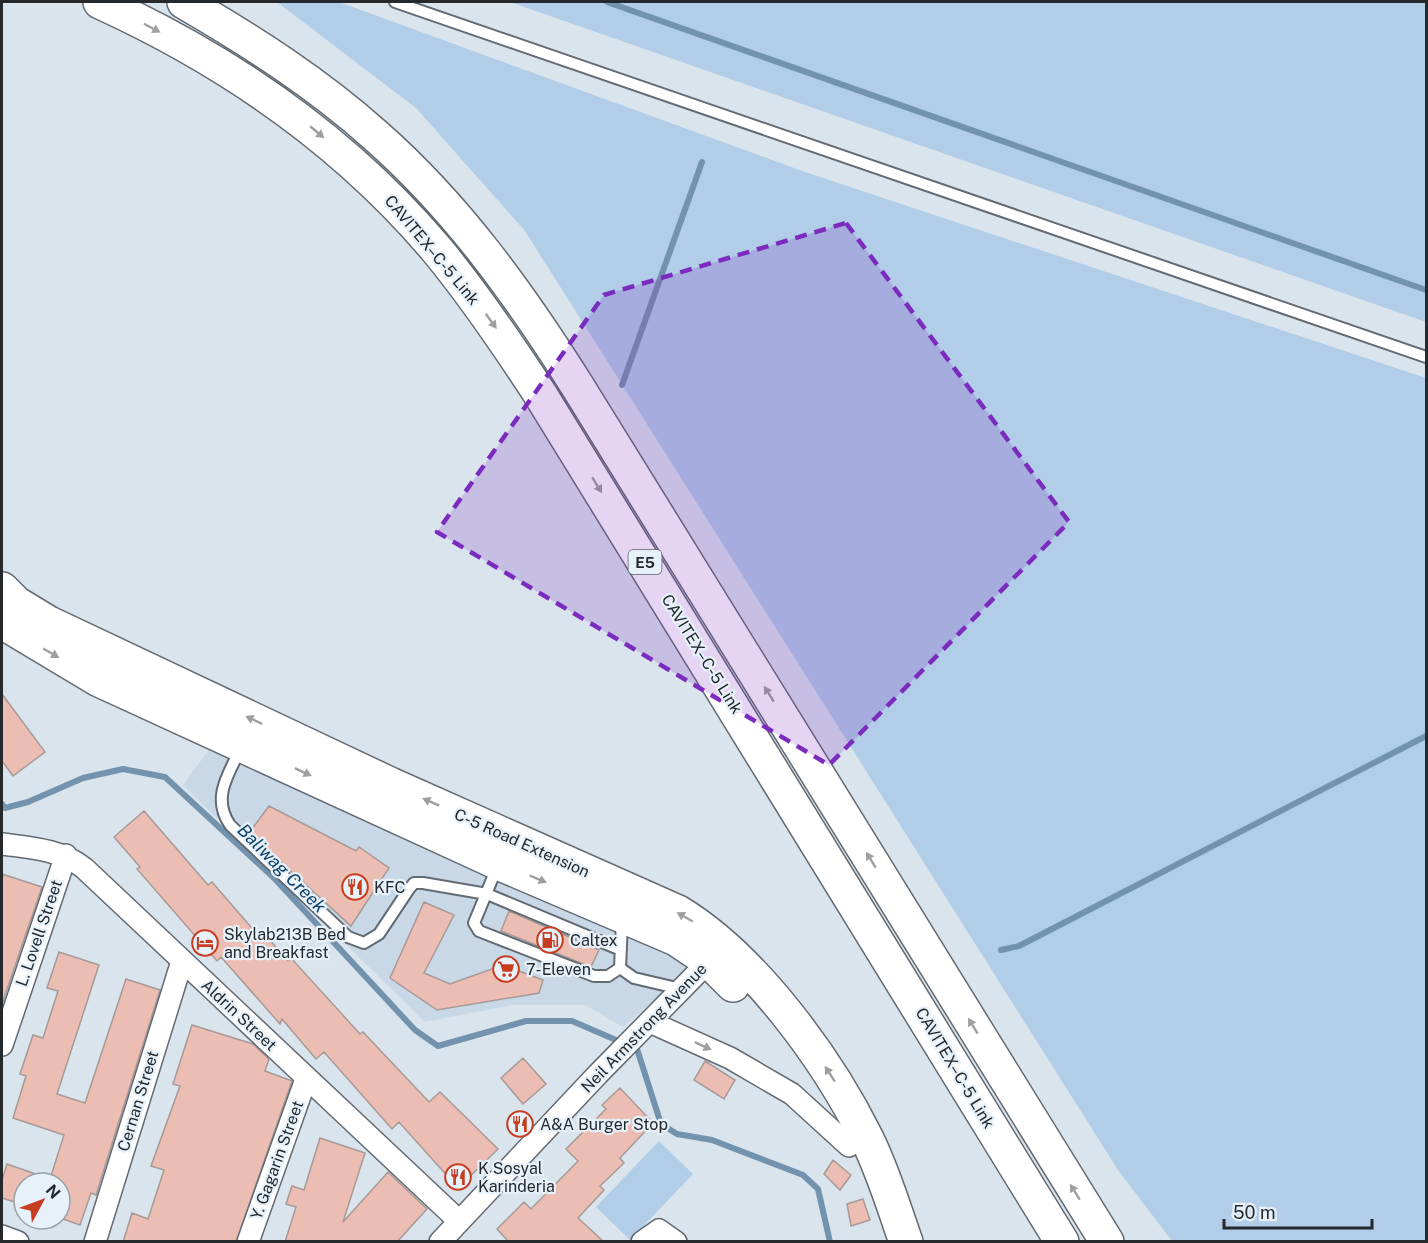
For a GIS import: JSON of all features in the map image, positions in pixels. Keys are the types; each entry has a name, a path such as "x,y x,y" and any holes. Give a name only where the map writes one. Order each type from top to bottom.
{"main road":[{"name":"CAVITEX–C-5 Link","path":"100,2 235,74 316,130 393,202 455,273 540,394 1062,1242"},
{"name":"E5","path":"184,2 289,68 376,136 448,209 503,275 578,387 1107,1242"},
{"name":"C-5 Road Extension","path":"2,590 16,603 49,623 390,784 678,912 812,1048 845,1096 868,1142 906,1242"},
{"name":"C-5 Road Extension","path":"2,622 99,680 498,862 676,939 717,953 824,1102 849,1146 887,1242"}],"street":[{"name":"Aldrin Street","path":"2,844 53,851 66,855 84,868 459,1221"},
{"name":"L. Lovell Street","path":"2,1045 66,855"},
{"name":"Neil Armstrong Avenue","path":"440,1242 611,1060 717,953"},
{"name":"Cernan Street","path":"95,1242 182,961"},
{"path":"650,1022 730,1058 792,1094 849,1146"},
{"name":"Y. Gagarin Street","path":"248,1242 306,1079"},
{"path":"642,1242 659,1230 676,1242"},
{"path":"2,1236 18,1242"}],"lane":[{"path":"395,2 1426,357"},
{"path":"242,744 219,800 221,812 230,825 348,937 364,943 379,934 414,883 487,894 621,950"},
{"path":"498,862 474,923 479,931 594,976 608,976 620,968"},
{"path":"620,968 622,915"},
{"path":"620,968 634,978 682,990"}],"highlighted area":[{"path":"846,223 1069,522 829,765 437,532 604,295"}],"shaded area":[{"path":"277,2 339,2 805,172 1426,378 1426,1241 1172,1241 1118,1170 525,231 416,108"},
{"path":"510,2 1426,2 1426,322"},
{"path":"211,747 699,961 623,1027 585,1005 512,1005 425,1022 183,785"},
{"path":"659,1141 693,1174 630,1240 596,1207"}],"building":[{"path":"2,694 45,752 13,776 2,761"},
{"path":"269,806 356,851 359,847 389,868 351,926 249,833"},
{"path":"144,811 208,885 212,882 257,934 262,931 288,961 291,958 360,1034 363,1032 429,1102 440,1092 498,1149 458,1188 399,1122 392,1129 324,1052 316,1059 282,1019 280,1024 221,957 217,961 137,869 140,867 114,837"},
{"path":"2,874 42,887 2,1004"},
{"path":"424,902 454,915 424,973 450,984 503,965 543,980 539,993 437,1010 390,978"},
{"name":"Caltex","path":"509,911 599,950 591,967 501,931"},
{"path":"59,952 99,965 57,1094 85,1103 126,979 160,990 96,1195 91,1193 80,1225 72,1222 72,1171 53,1171 64,1135 13,1118 26,1076 20,1074 33,1035 43,1038 58,991 47,988"},
{"path":"192,1025 253,1044 269,1059 265,1071 292,1081 236,1242 123,1242 132,1213 148,1219 164,1170 151,1166 180,1086 173,1084"},
{"path":"523,1058 546,1084 523,1104 501,1078"},
{"path":"705,1061 735,1080 724,1099 694,1080"},
{"path":"620,1088 653,1123 620,1158 624,1163 600,1186 604,1190 578,1218 604,1242 509,1242 497,1229 524,1202 531,1209 578,1161 566,1149 606,1109 602,1105"},
{"path":"320,1138 365,1153 343,1222 388,1172 427,1209 397,1242 285,1242 296,1207 286,1204 292,1186 304,1190"},
{"path":"833,1160 851,1175 840,1190 824,1174"},
{"path":"7,1164 27,1171 12,1171 12,1201 2,1198 2,1180"},
{"path":"863,1199 870,1220 851,1226 847,1204"}],"waterway":[{"path":"607,2 1426,290"},
{"path":"622,385 702,162"},
{"path":"1001,950 1019,946 1426,736"},
{"name":"Baliwag Creek","path":"2,804 5,808 28,802 83,778 123,769 165,777 274,878 415,1030 438,1046 526,1021 572,1021 623,1043"},
{"name":"Baliwag Creek","path":"632,1047 637,1049 661,1124 677,1134 712,1140 803,1175 818,1189 830,1242"}],"place":[{"name":"KFC","path":"355,887"},
{"name":"Caltex","path":"550,940"},
{"name":"Skylab213B Bed and Breakfast","path":"205,943"},
{"name":"7-Eleven","path":"506,969"},
{"name":"A&A Burger Stop","path":"520,1124"},
{"name":"K Sosyal Karinderia","path":"458,1177"}]}
